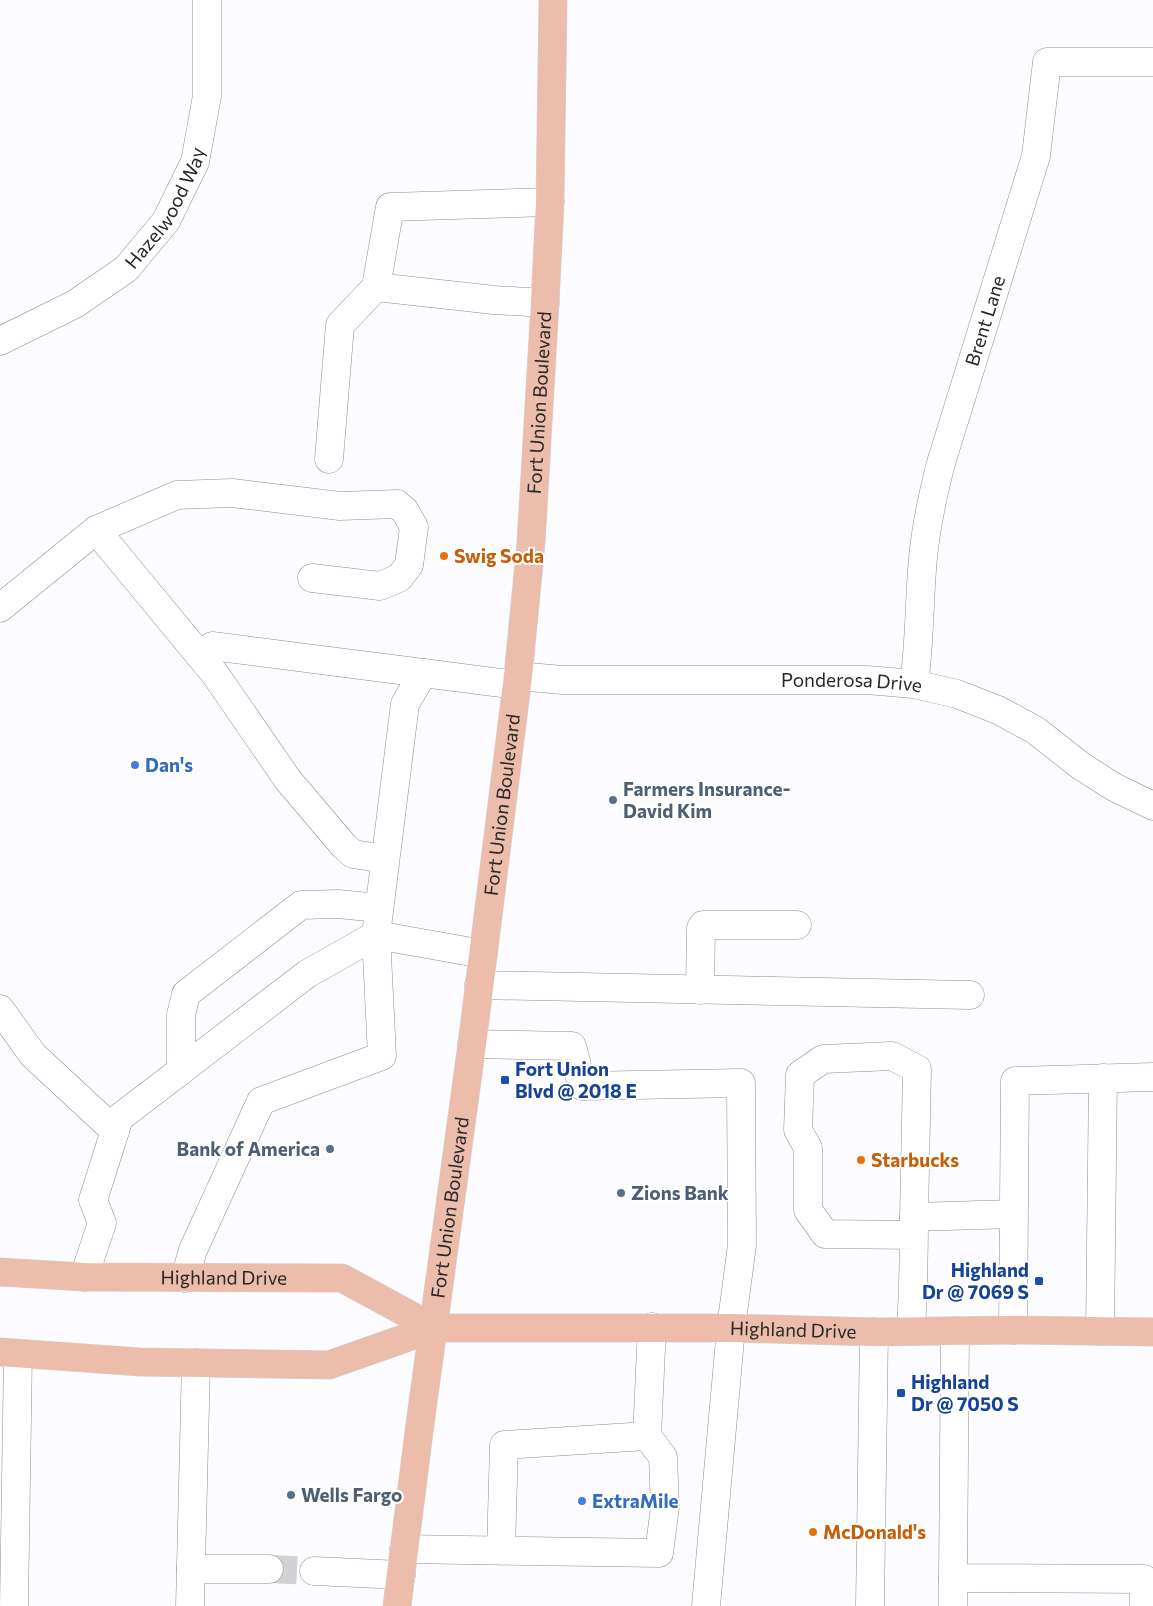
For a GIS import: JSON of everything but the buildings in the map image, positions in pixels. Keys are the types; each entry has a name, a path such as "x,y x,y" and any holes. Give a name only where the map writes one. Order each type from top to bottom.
{"main road":[{"name":"Fort Union Boulevard","path":"397,1606 518,681 531,543 545,304 550,202 553,0"},
{"name":"Highland Drive","path":"0,1272 185,1278 342,1278 434,1328"},
{"name":"Highland Drive","path":"9,1353 140,1362 329,1365 434,1328 652,1327 874,1332 1013,1330 1153,1332"}],"street":[{"name":"Hazelwood Way","path":"0,341 75,304 126,269 166,221 195,162 207,96 207,0"},
{"name":"Brent Lane","path":"914,684 919,648 923,557 930,508 941,463 1036,156 1047,62 1153,62"},
{"path":"329,459 340,325 376,287 390,207 550,202"},
{"path":"376,287 545,304"},
{"path":"0,608 96,530 177,495 232,493 340,506 396,504 405,512 414,527 409,565 399,578 380,586 312,578"},
{"path":"96,530 215,674 288,780 344,846 353,854 385,859"},
{"name":"Ponderosa Drive","path":"212,646 423,673 518,681 866,680 914,684 957,694 998,710 1035,730 1081,766 1114,787 1153,806"},
{"path":"185,1278 193,1250 261,1101 382,1056 376,935 405,704 423,673"},
{"path":"180,1071 181,1015 186,994 301,905 338,904 379,908"},
{"path":"700,990 701,928 703,925 797,926"},
{"path":"84,1276 102,1223 93,1200 120,1118 307,974 376,935 483,954"},
{"path":"479,985 970,995"},
{"path":"0,1009 33,1055 115,1131"},
{"path":"472,1044 572,1046 582,1086 741,1083 742,1245 731,1328 706,1606"},
{"path":"911,1331 914,1226 917,1069 892,1056 823,1059 800,1075 798,1130 808,1148 808,1210 826,1234 914,1226 1013,1214"},
{"path":"1100,1331 1102,1078"},
{"path":"1013,1330 1015,1081 1153,1078"},
{"path":"314,1570 501,1551 659,1553 665,1507 663,1457 647,1436 652,1327"},
{"path":"953,1606 955,1331"},
{"path":"870,1606 874,1332"},
{"path":"9,1353 14,1606"},
{"path":"190,1606 196,1363"},
{"path":"501,1551 504,1445 647,1436"},
{"path":"191,1569 269,1569"},
{"path":"953,1578 1144,1579 1144,1606"}],"tunnel":[{"path":"269,1569 314,1571"}],"place":[{"name":"Swig Soda","path":"444,556"},
{"name":"Dan's","path":"135,765"},
{"name":"Farmers Insurance- David Kim","path":"613,800"},
{"name":"Fort Union Blvd @ 2018 E","path":"505,1080"},
{"name":"Bank of America","path":"330,1149"},
{"name":"Starbucks","path":"861,1160"},
{"name":"Zions Bank","path":"621,1193"},
{"name":"Highland Dr @ 7069 S","path":"1039,1281"},
{"name":"Highland Dr @ 7050 S","path":"901,1393"},
{"name":"Wells Fargo","path":"291,1495"},
{"name":"ExtraMile","path":"582,1501"},
{"name":"McDonald's","path":"813,1532"}]}
